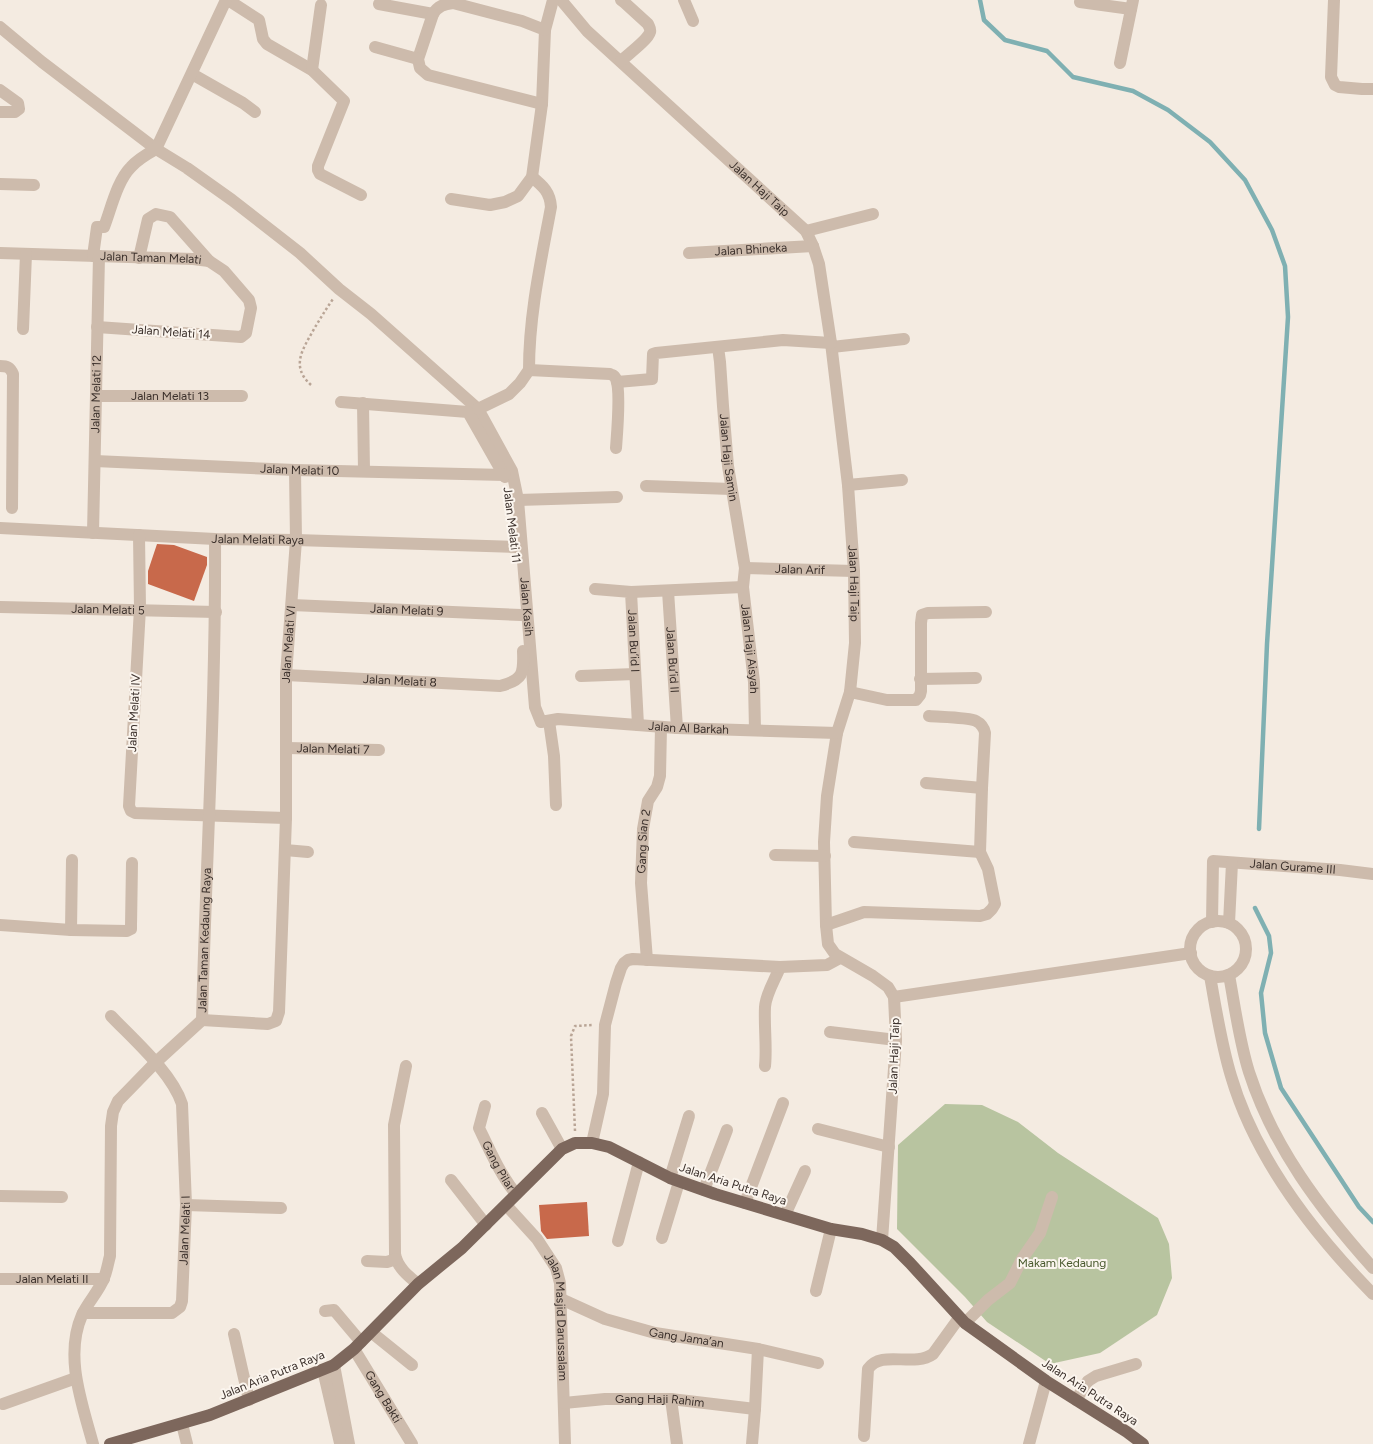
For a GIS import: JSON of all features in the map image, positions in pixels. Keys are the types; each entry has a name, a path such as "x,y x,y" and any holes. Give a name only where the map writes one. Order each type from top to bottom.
{"main road":[{"name":"Jalan Aria Putra Raya","path":"114,1443 210,1415 329,1367 358,1345 418,1284 462,1248 562,1148 575,1143 592,1143 609,1147 675,1180 704,1190 831,1229 862,1234 882,1240 894,1247 910,1263 962,1320 1046,1381 1143,1444"}],"street":[{"path":"156,149 227,0 259,20 267,44 312,70 344,101 318,170 320,174 361,194"},
{"path":"451,199 490,205 505,202 518,196 532,177 542,104 545,30 552,0"},
{"name":"Jalan Haji Taip","path":"561,0 587,31 806,230 819,264 832,345 848,484 854,571 855,643 850,692 836,733 827,796 825,856 826,924 828,944 840,958"},
{"path":"620,0 648,24 650,33 620,61"},
{"path":"684,0 693,21"},
{"path":"1334,0 1331,77 1335,85 1339,87 1368,89"},
{"path":"1080,2 1132,4 1120,63"},
{"path":"542,104 428,75 420,68 418,58 433,14 442,5 453,3 522,21 545,30"},
{"path":"379,4 433,14"},
{"path":"312,70 321,5"},
{"name":"Jalan Kasih","path":"0,27 42,62 156,149 232,200 300,253 339,290 371,314 478,409 512,471 518,500 535,707 545,721 554,756 556,806"},
{"path":"375,47 418,58"},
{"path":"192,74 243,103 255,112"},
{"path":"0,90 18,103 19,109 15,112 0,112"},
{"name":"Jalan Melati 12","path":"94,533 97,227 104,227 119,187 130,168 142,157 156,149"},
{"path":"478,409 508,394 520,383 529,370 529,343 534,295 551,207 548,192 543,185 532,177"},
{"path":"0,184 34,185"},
{"path":"139,258 148,219 156,214 170,217 209,261"},
{"path":"806,230 873,214"},
{"name":"Jalan Bhineka","path":"688,253 813,246"},
{"name":"Jalan Taman Melati","path":"0,253 209,261 224,271 249,300 251,308 244,335"},
{"path":"23,329 26,254"},
{"name":"Jalan Melati 14","path":"97,327 236,337 244,335"},
{"path":"617,382 652,380 653,354 656,353 783,340 832,345 904,339"},
{"name":"Jalan Haji Samin","path":"718,347 731,490 745,568"},
{"path":"0,366 6,366 11,369 13,374 12,508"},
{"path":"529,370 610,374 614,376 617,382 618,402 616,448"},
{"name":"Jalan Melati 13","path":"96,396 242,396"},
{"name":"Jalan Melati 11","path":"341,402 468,412 504,474 510,500 516,547 524,666 518,679 513,683"},
{"path":"363,403 364,471"},
{"name":"Jalan Melati 10","path":"95,461 295,470 504,474"},
{"name":"Jalan Melati VI","path":"202,1020 268,1024 276,1020 279,1012 286,818 286,675 296,540 295,470"},
{"path":"848,484 902,480"},
{"path":"646,486 731,490"},
{"path":"518,500 617,498"},
{"name":"Jalan Melati Raya","path":"0,528 216,539 516,547"},
{"name":"Jalan Melati IV","path":"139,535 140,611 130,812 210,816"},
{"name":"Jalan Taman Kedaung Raya","path":"93,1444 76,1378 75,1351 78,1327 83,1313 104,1279 110,1256 111,1126 113,1112 118,1101 155,1063 202,1020 216,612 216,539"},
{"name":"Jalan Arif","path":"745,568 854,571"},
{"name":"Jalan Haji Aisyah","path":"745,568 743,587 754,682 755,730"},
{"path":"631,592 743,587"},
{"name":"Jalan Bu’id I","path":"595,589 631,592 638,726"},
{"name":"Jalan Bu’id II","path":"668,591 676,728"},
{"name":"Jalan Melati 9","path":"292,605 521,615"},
{"name":"Jalan Melati 5","path":"0,607 216,612"},
{"path":"850,692 887,700 913,700 918,698 921,691 922,615 928,613 986,612"},
{"path":"582,676 635,674"},
{"name":"Jalan Melati 8","path":"286,675 500,686 513,683"},
{"path":"920,679 976,678"},
{"path":"826,924 864,912 980,916 987,914 992,909 994,904 988,869 980,852 985,733 982,725 975,720 929,716"},
{"name":"Jalan Al Barkah","path":"545,721 558,719 676,728 836,733"},
{"name":"Gang Sian 2","path":"647,960 641,883 643,829 648,801 657,787 660,776 661,727"},
{"name":"Jalan Melati 7","path":"287,748 379,750"},
{"path":"926,783 982,788"},
{"path":"210,816 286,818"},
{"path":"854,842 980,852"},
{"path":"285,850 308,852"},
{"path":"775,855 825,856"},
{"path":"71,930 72,860"},
{"name":"Jalan Gurame III","path":"1212,922 1213,861 1373,874"},
{"path":"1229,923 1232,862"},
{"path":"0,925 71,930 128,931 130,929 132,863"},
{"path":"1212,922 1229,923 1238,928 1246,944 1246,954 1243,962 1237,970 1229,975 1220,977 1210,976 1203,972 1197,967 1191,953 1190,945 1193,937 1204,925 1212,922"},
{"path":"592,1143 603,1094 605,1025 616,983 624,963 628,960 780,967 827,965 840,958 874,976 888,987 894,997 1191,953"},
{"path":"765,1066 765,1006 780,967"},
{"path":"1229,975 1240,1036 1249,1072 1264,1112 1287,1156 1305,1184 1373,1268"},
{"path":"1210,976 1231,1078 1247,1120 1266,1159 1327,1243 1373,1294"},
{"name":"Jalan Haji Taip","path":"882,1240 896,1040 894,997"},
{"name":"Jalan Melati I","path":"83,1313 172,1312 180,1307 186,1205 182,1104 173,1085 112,1016"},
{"path":"830,1032 896,1040"},
{"path":"406,1066 394,1125 395,1254 396,1260 406,1275 418,1284"},
{"path":"745,1203 783,1103"},
{"name":"Gang Pilar","path":"485,1106 479,1128 500,1170 516,1194"},
{"path":"542,1113 562,1148"},
{"path":"662,1238 689,1116"},
{"path":"818,1128 889,1147"},
{"path":"704,1190 728,1130"},
{"path":"618,1241 639,1162"},
{"path":"785,1215 805,1170"},
{"path":"451,1180 486,1225"},
{"path":"0,1196 62,1196"},
{"path":"864,1436 868,1369 872,1364 883,1359 916,1360 928,1358 962,1320 1010,1283 1022,1259 1040,1233 1052,1197"},
{"path":"186,1205 280,1208"},
{"name":"Jalan Masjid Darussalam","path":"506,1205 537,1239 556,1268 560,1283 565,1444"},
{"path":"816,1291 831,1229"},
{"path":"1327,1243 1342,1232"},
{"path":"367,1262 396,1260"},
{"name":"Jalan Melati II","path":"0,1279 104,1279"},
{"name":"Gang Jama’an","path":"561,1299 604,1319 655,1333 758,1349 818,1363"},
{"name":"Gang Bakti","path":"325,1311 334,1310 358,1345 412,1444"},
{"path":"372,1332 412,1365"},
{"path":"234,1334 249,1400"},
{"path":"752,1444 758,1349"},
{"path":"1076,1400 1088,1381 1096,1376 1136,1364"},
{"path":"329,1367 344,1444"},
{"path":"3,1404 76,1378"},
{"path":"1029,1444 1046,1381"},
{"name":"Gang Haji Rahim","path":"564,1403 605,1399 671,1399 755,1408"},
{"path":"671,1399 677,1444"},
{"path":"182,1424 187,1444"}],"path":[{"path":"311,385 303,378 299,360 302,350 339,290"},
{"path":"575,1143 570,1036 575,1026 605,1025"}],"green space":[{"name":"Makam Kedaung","path":"945,1104 982,1105 1018,1122 1058,1153 1158,1218 1169,1244 1172,1278 1157,1315 1100,1353 1050,1364 987,1322 965,1297 897,1229 898,1145"}],"building":[{"path":"157,544 174,545 207,557 207,565 194,601 148,584 148,571"},
{"path":"587,1202 589,1236 547,1239 541,1231 539,1205"}],"waterway":[{"path":"980,0 984,20 1005,40 1047,51 1073,77 1133,91 1168,110 1210,142 1245,180 1272,230 1285,266 1288,317 1267,644 1259,829"},
{"path":"1255,908 1269,936 1271,953 1261,993 1265,1033 1281,1088 1359,1207 1373,1222"}]}
